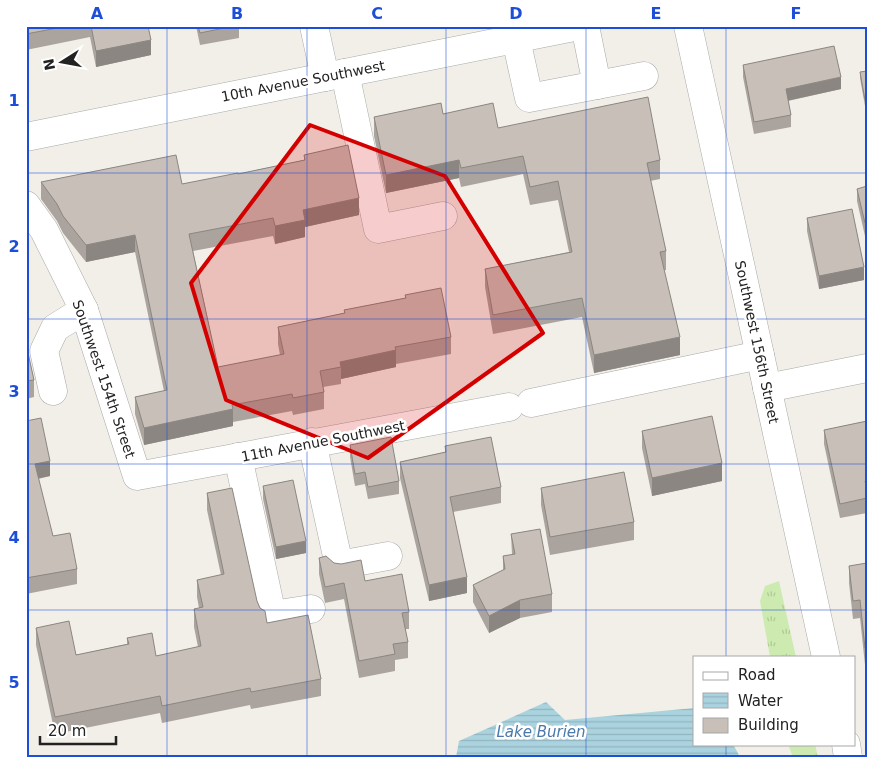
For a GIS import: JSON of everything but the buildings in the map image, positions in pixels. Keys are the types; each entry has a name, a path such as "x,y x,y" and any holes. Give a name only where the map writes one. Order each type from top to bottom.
{"street":[{"path":"314,26 335,75 378,229 443,216"},
{"name":"10th Avenue Southwest","path":"26,137 579,26"},
{"path":"585,26 597,85"},
{"name":"Southwest 156th Street","path":"688,26 826,656"},
{"path":"516,39 529,98 644,76"},
{"name":"Southwest 154th Street","path":"26,205 44,230 84,310 137,476"},
{"path":"53,391 44,351 55,328 84,310"},
{"name":"11th Avenue Southwest","path":"137,476 312,442 520,405 760,355"},
{"path":"767,388 867,368"},
{"path":"312,442 339,565 388,556"},
{"path":"238,457 272,616 311,609"}],"highlighted area":[{"path":"310,125 445,176 543,333 368,458 226,400 191,283"}],"green space":[{"path":"779,581 796,656 770,656 760,601 765,586"},
{"path":"789,746 815,746 818,757 788,757 792,755"}],"water":[{"name":"Lake Burien","path":"546,702 565,720 693,708 693,746 734,746 740,757 456,757 459,741"}]}
